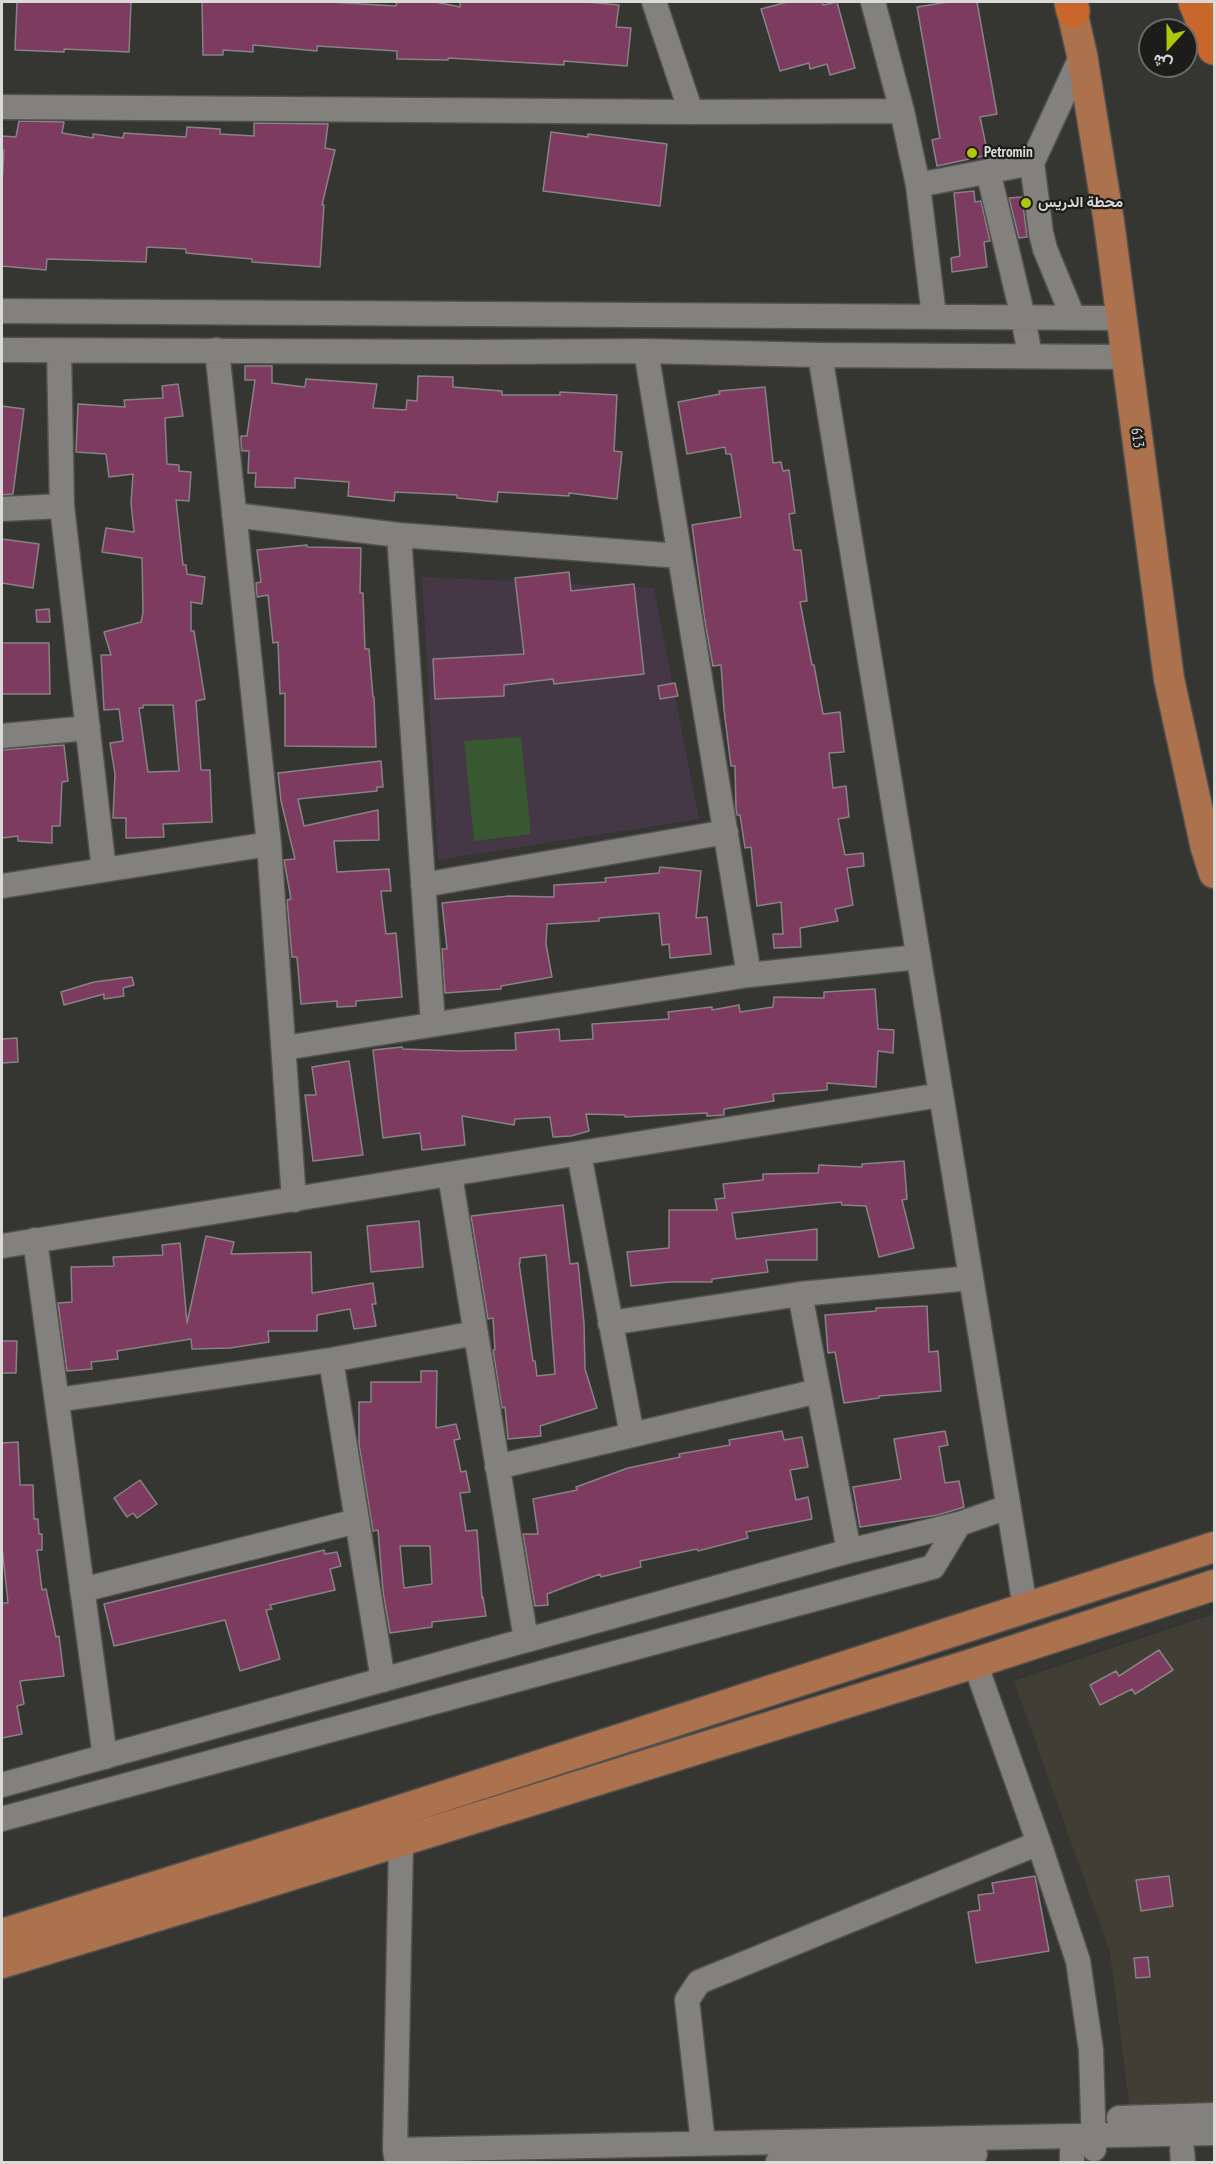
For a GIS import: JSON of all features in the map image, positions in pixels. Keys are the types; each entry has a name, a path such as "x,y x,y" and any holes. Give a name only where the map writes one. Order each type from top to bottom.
{"highway":[{"path":"1195,2 1215,48"}],"main road":[{"name":"613","path":"1071,5 1082,55 1109,222 1171,689 1206,848 1215,873"},
{"path":"2,1934 364,1821 1215,1547"},
{"path":"2,1963 975,1663 1215,1585"}],"street":[{"path":"654,2 691,112"},
{"path":"873,2 902,111 918,185 934,316"},
{"path":"1073,317 1041,234 1032,163 1082,55"},
{"path":"2,107 691,112 902,111"},
{"path":"918,185 1032,163"},
{"path":"988,171 1023,317 1030,356"},
{"path":"2,311 1121,318"},
{"path":"2,350 646,351 820,355 1126,357"},
{"path":"217,350 269,844 294,1200"},
{"path":"59,351 62,506 104,870"},
{"path":"646,351 749,975"},
{"path":"820,355 1024,1607"},
{"path":"2,508 62,506"},
{"path":"234,514 399,535 680,556"},
{"path":"399,535 433,1024"},
{"path":"2,736 88,729"},
{"path":"423,885 726,832"},
{"path":"2,886 269,844"},
{"path":"284,1048 749,975 918,957"},
{"path":"2,1245 941,1095"},
{"path":"579,1154 632,1435"},
{"path":"450,1175 526,1640"},
{"path":"35,1240 105,1757"},
{"path":"610,1323 800,1294 971,1278"},
{"path":"800,1294 849,1551"},
{"path":"57,1400 331,1360 476,1334"},
{"path":"331,1360 383,1680"},
{"path":"497,1467 818,1391"},
{"path":"2,1785 849,1551 959,1524 1008,1507"},
{"path":"82,1590 357,1521"},
{"path":"2,1819 933,1567 959,1524"},
{"path":"975,1663 1078,1961 1091,2050 1083,2150"},
{"path":"401,1841 396,2156 703,2143 1083,2150 1182,2156 1215,2149"},
{"path":"703,2143 687,2000 699,1982 1039,1843"},
{"path":"1119,2118 1215,2115"},
{"path":"778,2163 1083,2150 1215,2133"}],"shaded area":[{"path":"422,577 654,588 699,819 438,860"},
{"path":"1214,1614 1214,2106 1130,2110 1110,1952 1014,1681"}],"green space":[{"path":"521,737 531,834 474,841 464,741"}],"building":[{"path":"17,2 131,2 129,52 64,49 64,52 15,50"},
{"path":"202,2 330,2 396,6 397,2 435,2 460,7 460,2 587,2 619,5 616,27 631,28 627,66 564,61 564,65 448,58 448,60 397,59 397,51 317,46 317,51 253,45 253,52 223,50 223,55 203,55"},
{"path":"787,2 822,2 823,5 837,2 855,68 830,75 827,64 810,69 809,63 780,71 761,9"},
{"path":"948,2 977,2 997,114 980,117 988,155 937,166 932,140 940,138 917,7"},
{"path":"19,121 64,122 62,133 93,138 93,134 123,138 124,133 186,137 187,127 220,129 220,134 254,136 254,123 328,124 325,148 335,150 322,205 324,205 320,267 252,262 252,259 186,253 186,249 147,247 146,262 47,259 46,270 2,266 4,150 2,150 2,136 16,137"},
{"path":"551,132 588,137 588,134 667,144 660,206 543,191"},
{"path":"974,191 975,202 981,201 990,241 984,242 987,267 952,272 951,258 960,256 954,193"},
{"path":"1022,197 1027,237 1019,238 1009,198"},
{"path":"245,366 272,366 272,383 305,387 306,379 377,384 373,408 406,410 407,400 417,401 418,376 453,377 453,387 502,391 502,395 560,395 560,392 617,395 614,451 622,452 617,499 569,493 569,496 498,492 497,502 457,498 457,495 395,492 394,501 348,496 349,482 295,478 295,488 255,487 256,473 248,473 249,451 242,451 241,445 241,436 247,436 255,380 245,380"},
{"path":"178,384 183,416 165,418 167,464 179,465 179,471 191,472 189,501 176,500 183,565 186,565 187,574 205,577 202,604 191,602 191,631 194,631 205,699 196,701 201,770 210,770 212,822 163,824 164,837 126,838 126,818 113,818 115,774 110,743 123,741 119,709 104,710 101,655 111,655 104,632 141,622 143,613 142,558 102,552 106,528 134,532 131,503 133,474 109,477 106,454 76,452 78,404 125,407 124,400 163,398 162,386","holes":["143,705 173,705 179,771 148,772 139,708 143,708"]},
{"path":"765,387 773,463 781,462 783,471 789,470 795,513 789,514 794,550 801,550 807,601 800,602 823,714 840,712 844,752 829,753 833,788 846,786 849,817 838,819 845,855 863,853 864,866 847,868 853,905 835,909 838,921 800,928 801,947 774,948 773,934 783,934 781,902 757,906 751,847 745,848 740,815 737,815 736,809 735,766 731,766 721,665 713,666 705,622 692,525 741,517 731,454 726,454 725,447 687,454 678,402 720,394 719,391"},
{"path":"2,406 24,409 13,494 2,495"},
{"path":"2,539 39,544 33,588 2,583"},
{"path":"307,545 307,547 361,548 360,593 363,593 365,649 369,649 374,697 376,747 285,746 285,693 280,694 278,642 273,643 268,595 257,597 256,583 261,582 257,550"},
{"path":"569,572 571,591 634,584 644,674 554,684 553,679 504,685 504,696 435,699 433,659 524,654 515,578"},
{"path":"49,609 50,622 37,622 36,610"},
{"path":"2,643 49,643 50,694 2,694"},
{"path":"675,683 678,696 660,699 658,686"},
{"path":"64,745 68,781 62,782 60,826 52,826 52,843 18,841 18,836 2,838 2,750"},
{"path":"381,761 383,787 377,787 377,791 298,799 304,826 378,810 379,840 334,841 337,872 389,869 391,891 381,891 386,934 396,933 402,997 356,1001 356,1006 337,1007 337,1001 301,1004 297,957 292,957 287,900 291,899 284,860 295,859 281,801 278,773"},
{"path":"660,867 701,871 696,918 707,917 711,954 670,958 669,944 662,945 659,913 599,918 599,921 547,924 546,944 552,977 501,986 501,989 445,993 442,949 447,949 442,903 509,896 554,897 554,885 606,882 605,878 659,873"},
{"path":"132,977 134,985 123,988 124,996 104,999 104,994 64,1005 61,992 94,982"},
{"path":"875,989 878,1029 894,1030 893,1053 878,1051 876,1087 827,1083 827,1090 773,1094 774,1101 724,1109 724,1115 707,1116 707,1113 625,1117 625,1115 586,1114 589,1131 571,1136 553,1137 550,1117 515,1119 514,1125 462,1116 465,1145 422,1150 420,1133 383,1138 373,1050 402,1047 403,1049 459,1051 516,1050 515,1033 559,1029 560,1041 593,1039 592,1024 669,1019 668,1012 712,1007 712,1010 739,1005 740,1012 773,1007 774,997 824,998 824,992"},
{"path":"17,1038 18,1062 2,1063 2,1039"},
{"path":"349,1061 363,1155 313,1161 305,1095 316,1095 312,1067"},
{"path":"904,1161 907,1199 902,1200 914,1248 879,1257 866,1206 842,1205 841,1202 732,1213 736,1239 817,1229 817,1260 766,1260 768,1272 712,1279 712,1282 670,1282 631,1286 627,1252 669,1248 669,1210 717,1210 715,1199 725,1198 723,1184 763,1180 763,1174 818,1173 819,1165 862,1167 862,1164"},
{"path":"563,1205 570,1264 578,1263 584,1323 585,1369 597,1408 540,1426 541,1436 508,1439 505,1407 502,1408 493,1350 495,1350 493,1318 488,1319 471,1216","holes":["546,1255 555,1374 537,1376 535,1361 533,1361 520,1258"]},
{"path":"419,1221 423,1267 371,1272 367,1226"},
{"path":"206,1236 234,1242 231,1254 311,1252 312,1293 373,1283 376,1304 372,1304 376,1326 354,1329 350,1309 317,1315 317,1331 268,1331 269,1342 230,1348 192,1349 191,1339 117,1351 118,1359 91,1362 92,1369 67,1371 58,1303 72,1302 71,1267 114,1266 113,1257 163,1255 162,1245 180,1243 187,1323"},
{"path":"927,1306 929,1352 938,1351 941,1391 879,1396 879,1398 844,1403 835,1352 828,1353 825,1315 876,1311 876,1308"},
{"path":"2,1341 17,1341 16,1373 2,1373"},
{"path":"421,1371 437,1371 436,1428 456,1424 460,1439 454,1440 461,1472 466,1471 470,1492 460,1493 466,1531 477,1530 482,1598 486,1616 432,1622 432,1627 390,1633 383,1591 378,1530 373,1531 359,1444 359,1402 371,1402 371,1382 421,1382","holes":["400,1546 430,1546 432,1584 404,1588"]},
{"path":"782,1431 784,1440 802,1437 808,1467 790,1470 796,1500 808,1497 812,1519 746,1532 748,1538 698,1551 697,1549 640,1561 641,1567 601,1577 600,1574 547,1594 548,1605 535,1606 523,1534 538,1534 533,1499 577,1490 576,1487 628,1468 680,1457 679,1454 730,1445 729,1440"},
{"path":"945,1431 948,1445 939,1447 945,1483 959,1481 964,1507 938,1515 860,1527 853,1487 901,1479 894,1439"},
{"path":"18,1442 20,1485 33,1485 34,1519 38,1519 39,1534 42,1534 42,1550 37,1550 42,1590 46,1589 56,1637 59,1636 64,1676 20,1681 24,1704 17,1706 22,1734 2,1738 2,1603 8,1603 2,1547 2,1443"},
{"path":"140,1480 157,1504 137,1518 133,1513 127,1517 114,1498"},
{"path":"324,1550 325,1554 337,1552 341,1566 330,1569 335,1590 270,1605 272,1609 266,1610 280,1659 240,1671 225,1620 114,1646 104,1604"},
{"path":"1159,1650 1173,1670 1135,1694 1132,1689 1100,1705 1090,1685 1116,1671 1119,1676"},
{"path":"1035,1876 1049,1951 976,1963 968,1912 980,1910 978,1895 994,1893 992,1883"},
{"path":"1169,1876 1173,1906 1141,1911 1136,1880"},
{"path":"1148,1957 1150,1977 1136,1978 1134,1958"}],"place":[{"name":"Petromin","path":"972,153"},
{"name":"محطة الدريس","path":"1026,203"}]}
